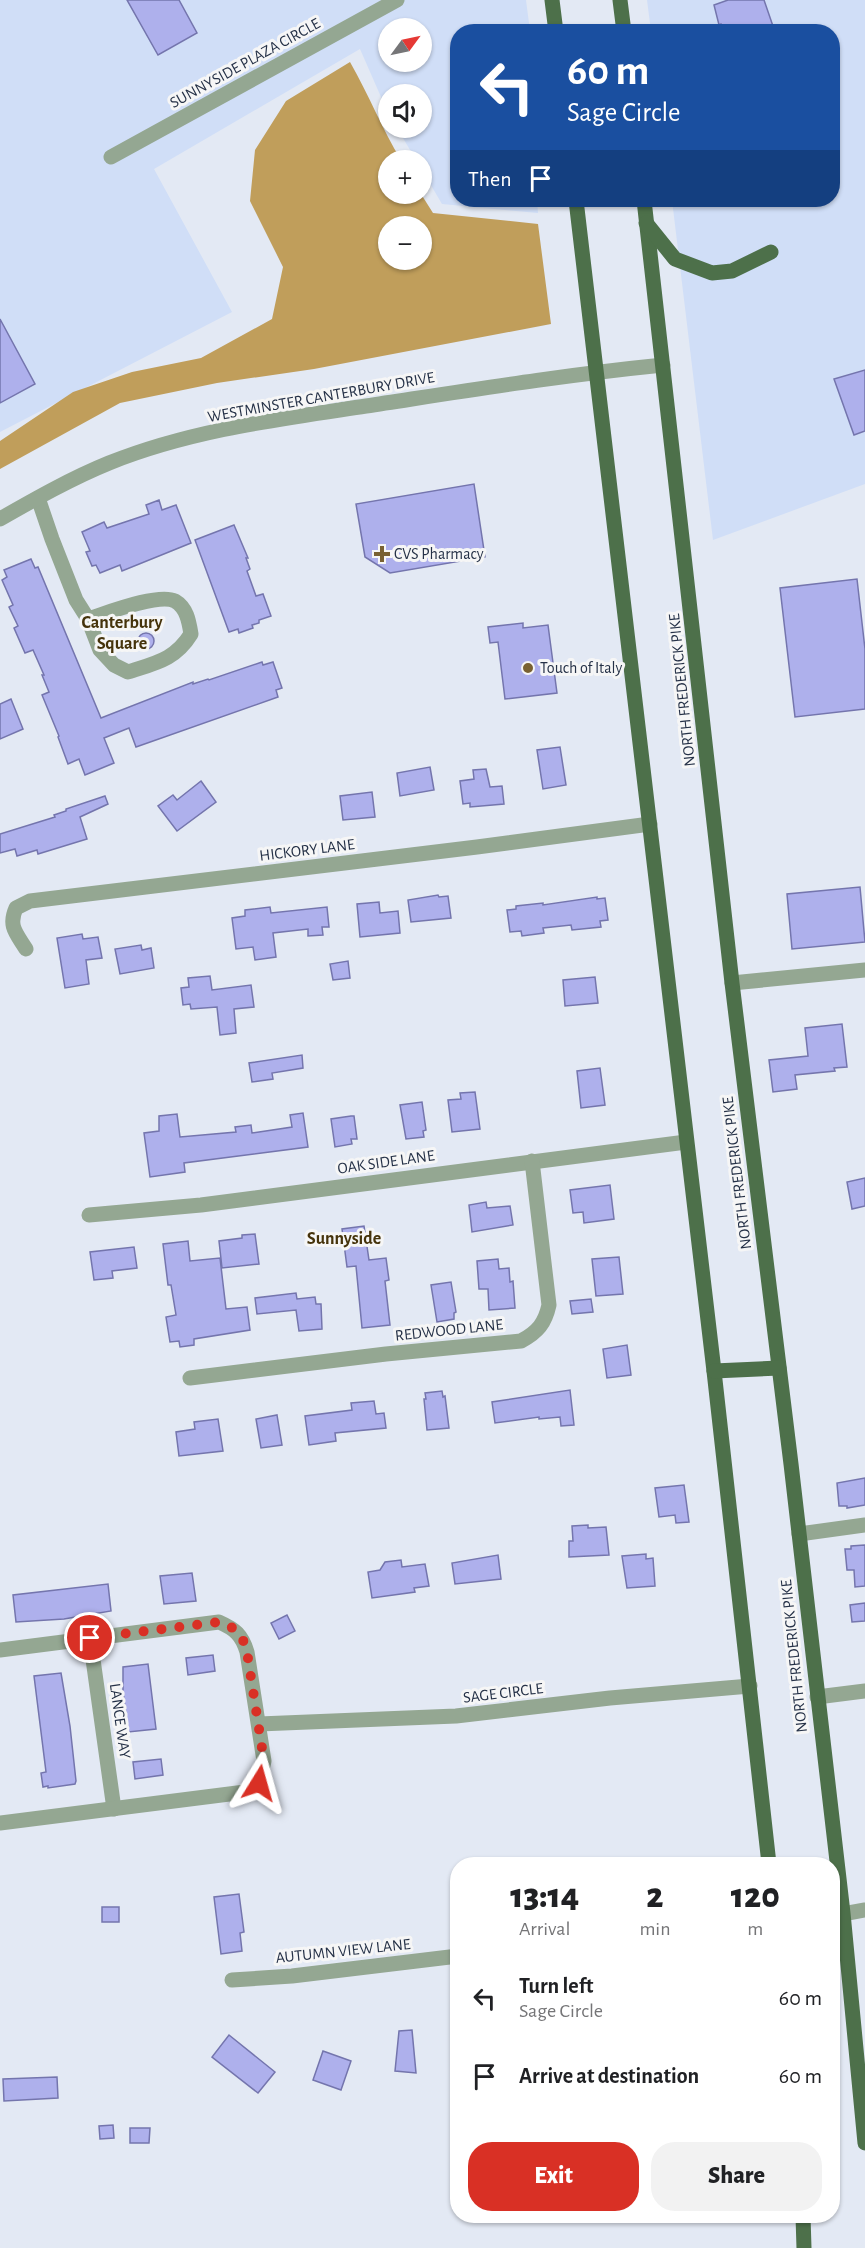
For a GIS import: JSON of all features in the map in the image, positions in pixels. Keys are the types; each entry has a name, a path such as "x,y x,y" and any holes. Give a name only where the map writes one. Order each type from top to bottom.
{"main road":[{"path":"552,0 555,24"},
{"path":"620,0 623,24"},
{"path":"577,207 714,1371 768,1857"},
{"name":"NORTH FREDERICK PIKE","path":"645,207 732,983 799,1534 833,1857"},
{"path":"646,223 675,259 711,273 732,271 771,252"},
{"path":"714,1371 778,1368"},
{"name":"NORTH FREDERICK PIKE","path":"840,1930 865,2143"},
{"path":"803,2223 804,2248"}],"street":[{"name":"SUNNYSIDE PLAZA CIRCLE","path":"111,157 397,0"},
{"name":"WESTMINSTER CANTERBURY DRIVE","path":"0,519 109,464 158,447 226,430 293,417 597,372 663,366"},
{"path":"38,498 51,539 72,590 88,618 100,650 114,665 128,672 164,660 182,648 191,634 187,614 174,601 157,599 88,618"},
{"name":"HICKORY LANE","path":"26,949 12,926 11,917 16,908 30,901 650,824"},
{"path":"732,983 865,970"},
{"name":"OAK SIDE LANE","path":"89,1215 201,1205 686,1142"},
{"name":"REDWOOD LANE","path":"190,1378 386,1354 521,1341 532,1335 542,1326 549,1305 532,1161"},
{"path":"799,1534 865,1525"},
{"path":"0,1650 219,1622 235,1629 243,1640 247,1652 264,1761 259,1783 245,1792 0,1824"},
{"name":"LANCE WAY","path":"90,1638 114,1809"},
{"name":"SAGE CIRCLE","path":"259,1724 456,1716 610,1698 750,1686"},
{"path":"817,1696 865,1691"},
{"path":"840,1914 865,1910"},
{"name":"AUTUMN VIEW LANE","path":"232,1980 292,1976 450,1957"}],"shaded area":[{"path":"0,0 526,0 529,24 450,24 450,205 442,204 432,187 432,150 410,150 403,138 432,138 432,84 378,84 378,90 360,49 154,169 232,312 0,432"},
{"path":"647,0 865,0 865,484 713,540 673,207 840,207 840,24 650,24"},
{"path":"350,62 378,116 378,138 389,138 396,150 378,150 378,204 427,204 433,213 538,224 551,324 314,369 217,383 120,403 0,469 0,441 73,392 132,372 201,358 272,319 283,267 250,201 255,150 286,101"},
{"path":"474,207 538,207 538,213"}],"building":[{"path":"127,0 179,0 197,33 158,55"},
{"path":"728,0 764,0 772,24 719,24 714,5"},
{"path":"0,319 35,384 0,403"},
{"path":"865,370 865,431 854,435 834,379"},
{"name":"CVS Pharmacy","path":"474,484 485,557 390,573 365,557 356,504"},
{"path":"159,500 162,510 176,505 191,543 122,571 120,565 100,573 96,565 92,566 86,552 90,551 82,532 104,522 107,528 149,514 146,505"},
{"path":"234,525 248,558 246,558 250,569 247,571 256,596 263,594 271,616 259,620 259,623 252,625 253,628 239,633 238,629 229,632 195,540"},
{"path":"31,559 35,568 38,567 101,718 193,682 193,684 209,680 262,662 263,665 273,662 282,688 276,690 278,697 136,747 129,728 104,738 114,763 85,775 79,759 68,764 42,695 49,692 42,675 44,675 33,650 25,653 14,628 18,626 9,607 13,605 2,580 7,577 4,570"},
{"path":"857,579 865,649 865,709 795,717 780,588"},
{"name":"Touch of Italy","path":"523,623 523,628 548,625 557,693 505,699 498,642 490,643 488,627"},
{"path":"146,633 154,641 146,649 138,641"},
{"path":"11,699 23,729 0,739 0,704"},
{"path":"560,747 566,785 543,789 537,750"},
{"path":"430,767 434,790 400,796 397,773"},
{"path":"486,769 490,787 502,786 504,804 470,807 470,803 463,804 460,781 474,779 473,770"},
{"path":"201,781 216,802 177,831 158,806 173,795 177,800"},
{"path":"372,792 375,817 343,820 340,796"},
{"path":"105,796 108,804 80,817 87,839 38,854 37,850 17,856 15,849 0,853 0,834 55,817 54,815 66,809"},
{"path":"860,887 865,942 792,949 787,894"},
{"path":"438,895 439,897 448,896 451,918 411,922 408,900"},
{"path":"597,897 597,899 605,898 608,920 600,921 601,927 572,930 571,925 543,928 544,933 522,936 521,931 510,932 507,910 516,909 516,906 543,903 543,905"},
{"path":"379,902 380,913 398,911 400,933 360,937 357,904"},
{"path":"270,907 271,913 327,907 329,927 322,927 323,935 308,936 308,929 273,933 276,957 255,960 253,947 236,949 232,918 245,916 245,910"},
{"path":"82,934 83,939 98,937 102,958 86,960 89,984 65,988 57,938"},
{"path":"141,945 142,950 151,948 154,968 120,974 115,949"},
{"path":"348,961 350,978 333,980 330,964"},
{"path":"210,976 212,990 251,985 254,1007 234,1009 236,1033 220,1035 217,1007 191,1009 190,1004 183,1005 181,988 189,987 188,978"},
{"path":"595,977 598,1003 565,1006 563,980"},
{"path":"842,1024 847,1067 834,1068 835,1071 795,1075 797,1089 773,1092 769,1060 808,1056 805,1028"},
{"path":"302,1055 303,1068 272,1073 273,1079 252,1082 249,1063"},
{"path":"600,1068 605,1105 581,1108 577,1071"},
{"path":"475,1092 480,1129 452,1132 448,1100 461,1099 460,1093"},
{"path":"422,1102 426,1130 423,1131 424,1137 406,1139 400,1105"},
{"path":"303,1113 308,1147 184,1163 185,1172 150,1177 144,1133 159,1131 159,1116 177,1114 180,1137 236,1132 235,1127 251,1125 252,1133 292,1127 290,1115"},
{"path":"354,1116 357,1139 351,1139 352,1144 335,1147 331,1119"},
{"path":"865,1178 865,1206 852,1209 847,1182"},
{"path":"610,1185 614,1219 584,1223 583,1212 573,1213 570,1190"},
{"path":"486,1202 487,1208 510,1206 513,1225 472,1232 469,1205"},
{"path":"364,1226 369,1260 386,1258 389,1280 385,1281 390,1325 362,1328 356,1266 347,1267 342,1229"},
{"path":"255,1234 259,1264 222,1268 219,1241"},
{"path":"188,1241 190,1261 220,1258 226,1309 247,1307 250,1330 194,1339 194,1345 180,1347 179,1341 170,1342 166,1317 176,1315 171,1285 168,1285 163,1244"},
{"path":"134,1247 137,1268 112,1271 113,1278 94,1280 90,1252"},
{"path":"619,1257 623,1294 596,1296 592,1259"},
{"path":"498,1259 499,1269 509,1268 510,1282 513,1281 515,1308 489,1310 488,1289 479,1289 477,1261"},
{"path":"451,1282 456,1312 454,1319 437,1322 431,1285"},
{"path":"296,1293 297,1299 315,1297 316,1304 321,1304 322,1329 299,1331 296,1310 257,1314 255,1298"},
{"path":"591,1299 593,1312 572,1314 570,1301"},
{"path":"627,1345 631,1375 607,1378 603,1349"},
{"path":"570,1390 574,1425 561,1426 560,1417 539,1419 539,1417 495,1423 492,1402"},
{"path":"442,1391 443,1397 445,1396 449,1428 427,1430 425,1393"},
{"path":"374,1401 376,1414 384,1413 386,1428 335,1433 336,1441 309,1445 305,1416 352,1410 351,1403"},
{"path":"277,1415 282,1445 261,1448 256,1419"},
{"path":"218,1419 223,1451 179,1456 176,1432 195,1429 194,1422"},
{"path":"865,1478 865,1505 847,1508 847,1506 839,1506 837,1483"},
{"path":"684,1485 689,1522 676,1523 675,1515 659,1517 655,1488"},
{"path":"588,1525 588,1528 606,1527 609,1555 569,1557 569,1541 573,1541 572,1526"},
{"path":"865,1545 865,1586 855,1587 854,1570 847,1570 845,1549"},
{"path":"646,1554 646,1559 653,1558 655,1586 627,1588 622,1556"},
{"path":"498,1555 501,1579 455,1584 452,1563"},
{"path":"401,1560 402,1567 425,1564 429,1586 414,1588 415,1592 372,1598 368,1572 380,1570 385,1562"},
{"path":"192,1573 196,1601 164,1604 160,1576"},
{"path":"108,1584 111,1611 64,1619 16,1622 13,1595"},
{"path":"865,1603 865,1621 852,1622 850,1605"},
{"path":"287,1615 295,1631 279,1639 271,1623"},
{"path":"213,1655 215,1671 188,1675 186,1658"},
{"path":"148,1664 156,1729 128,1732 123,1691 123,1667"},
{"path":"61,1673 76,1781 75,1784 48,1788 48,1786 43,1787 41,1773 46,1772 34,1676"},
{"path":"161,1759 163,1775 135,1779 133,1762"},
{"path":"239,1894 244,1932 240,1933 242,1951 221,1954 214,1897"},
{"path":"102,1907 119,1907 119,1922 102,1922"},
{"path":"412,2030 416,2073 395,2071 399,2031"},
{"path":"229,2035 275,2072 258,2093 212,2057"},
{"path":"323,2051 351,2061 341,2090 313,2080"},
{"path":"57,2077 58,2098 4,2101 3,2079"},
{"path":"113,2125 114,2138 100,2139 99,2126"},
{"path":"130,2128 150,2128 149,2143 130,2143"}],"place":[{"name":"CVS Pharmacy","path":"382,554"},
{"name":"Touch of Italy","path":"528,668"}],"district":[{"name":"Canterbury Square","path":"122,633"},
{"name":"Sunnyside","path":"344,1239"}],"route":[{"path":"90,1638 219,1622 235,1629 243,1640 247,1652 259,1724 264,1761 259,1783"}]}
